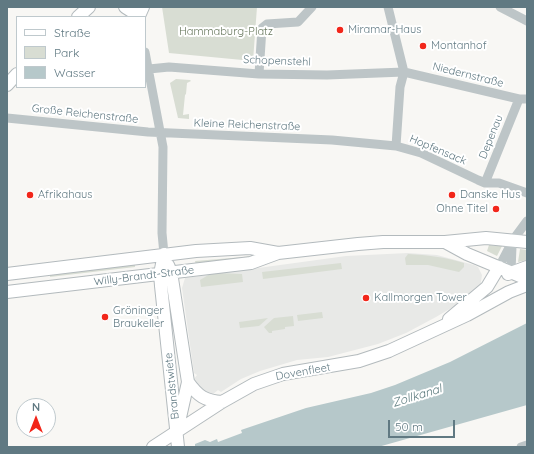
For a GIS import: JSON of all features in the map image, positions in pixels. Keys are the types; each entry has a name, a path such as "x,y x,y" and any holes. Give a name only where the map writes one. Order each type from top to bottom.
{"main road":[{"path":"79,16 89,7"},
{"path":"125,7 139,12"},
{"path":"7,85 16,75"},
{"name":"Willy-Brandt-Straße","path":"7,274 164,254 250,248 278,253 383,242 445,242 486,238 527,242"},
{"name":"Willy-Brandt-Straße","path":"445,242 467,254 527,279"},
{"name":"Willy-Brandt-Straße","path":"7,292 251,264 278,253"},
{"name":"Brandstwiete","path":"164,254 177,433"},
{"name":"Dovenfleet","path":"437,328 478,296 491,282 499,267"},
{"path":"511,272 527,267"},
{"name":"Dovenfleet","path":"491,282 511,272"},
{"name":"Brandstwiete","path":"166,273 188,382 177,433"},
{"name":"Dovenfleet","path":"153,447 177,433 243,389 283,374 358,361 390,351 468,315 509,292 527,285"},
{"path":"188,382 200,397 207,400 222,402"},
{"path":"177,433 178,447"}],"street":[{"path":"259,74 261,31 264,26 267,24 298,22 312,7"},
{"path":"388,7 404,72 400,88 396,146"},
{"path":"500,7 527,21"},
{"name":"Brandstwiete","path":"146,56 161,133 164,254"},
{"name":"Schopenstehl","path":"149,69 169,66 259,74 327,75 404,72"},
{"name":"Niedernstraße","path":"404,72 523,99"},
{"name":"Depenau","path":"486,183 523,99"},
{"name":"Große Reichenstraße","path":"7,118 161,133"},
{"name":"Kleine Reichenstraße","path":"161,133 332,140"},
{"name":"Hopfensack","path":"332,140 396,146 421,153 486,183 499,183 527,193"},
{"path":"499,267 513,240 527,221"},
{"path":"511,272 513,240"},
{"path":"521,447 527,445"}],"shaded area":[{"path":"408,253 437,255 474,265 478,267 482,275 480,288 458,304 436,317 406,333 378,344 328,357 297,360 260,371 241,379 221,392 218,390 212,395 197,388 194,379 197,375 194,373 182,288 185,278 346,256"}],"green space":[{"name":"Hammaburg-Platz","path":"162,7 257,7 253,61 169,53"},
{"path":"176,79 191,81 187,83 183,115 189,114 189,119 178,118 170,83"},
{"path":"489,245 502,246 497,256 487,251"},
{"path":"520,249 527,250 527,260 518,262"},
{"path":"408,254 450,259 464,263 464,267 459,272 428,265 406,265 405,258"},
{"path":"255,256 255,258 196,266 195,261"},
{"path":"341,263 342,269 263,279 262,272"},
{"path":"135,264 135,267 50,277 50,275 56,273"},
{"path":"210,274 242,274 243,282 201,287 200,280"},
{"path":"322,312 323,318 298,321 297,315"},
{"path":"293,316 294,326 272,331 272,333 269,333 264,327 274,318"},
{"path":"268,318 259,326 240,328 239,322"}],"water":[{"name":"Zollkanal","path":"527,323 527,405 378,447 195,447 195,444 205,440 210,442 217,439 218,442 242,433 241,430 306,408 371,393 395,385 450,362"}],"place":[{"name":"Miramar-Haus","path":"340,30"},
{"name":"Montanhof","path":"423,46"},
{"name":"Afrikahaus","path":"30,195"},
{"name":"Danske Hus","path":"452,195"},
{"name":"Ohne Titel","path":"496,209"},
{"name":"Kallmorgen Tower","path":"366,298"},
{"name":"Gröninger Braukeller","path":"105,317"}]}
